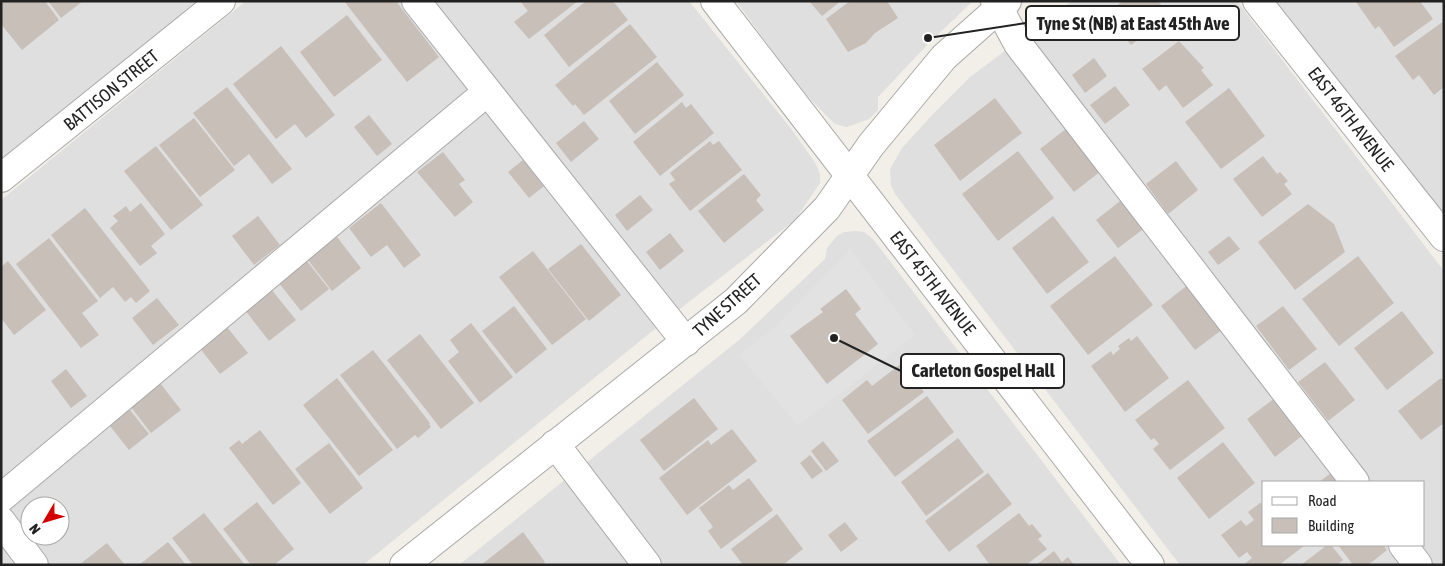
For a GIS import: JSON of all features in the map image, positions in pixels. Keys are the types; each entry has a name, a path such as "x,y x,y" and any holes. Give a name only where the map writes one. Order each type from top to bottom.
{"street":[{"name":"BATTISON STREET","path":"1,178 221,1"},
{"path":"416,1 686,342"},
{"name":"EAST 45TH AVENUE","path":"715,1 1150,565"},
{"name":"EAST 46TH AVENUE","path":"1257,1 1444,237"},
{"path":"1000,3 1018,44 1354,481"},
{"name":"TYNE STREET","path":"404,565 736,301 827,208 871,145 944,57 1000,3"},
{"path":"1,498 487,92"},
{"path":"555,444 647,565"},
{"path":"1,521 34,565"},
{"path":"1404,546 1418,565"}],"shaded area":[{"path":"1,1 204,1 1,164"},
{"path":"246,1 689,1 792,130 816,164 820,174 820,183 795,220 681,308 363,565 1,565 1,200"},
{"path":"736,1 973,1 930,42 878,97 878,110 869,119 847,127 835,124 800,89"},
{"path":"1072,1 1237,1 1444,271 1444,565 1180,565 895,194 891,185 890,169 902,148 970,77"},
{"path":"1274,1 1444,1 1444,219"},
{"path":"844,232 864,232 873,239 1121,565 459,565 739,340 825,259 827,248 837,236"},
{"path":"850,249 915,335 798,426 739,355 777,325","holes":["846,289 861,309 855,314 878,344 827,384 791,336 823,312 821,308"]}],"building":[{"path":"1,1 45,1 59,20 22,50 1,24"},
{"path":"48,1 83,1 61,18"},
{"path":"344,1 396,1 439,57 407,82"},
{"path":"520,1 578,1 529,39 514,22 528,11"},
{"path":"586,1 613,1 628,20 569,67 544,35"},
{"path":"809,1 841,1 822,16"},
{"path":"850,1 887,1 898,18 875,33 866,43 848,52 826,19"},
{"path":"1123,1 1158,1 1175,23 1162,33 1156,26 1131,45 1106,14"},
{"path":"1420,1 1433,19 1394,47 1379,26 1375,29 1356,2"},
{"path":"347,15 382,60 334,97 300,52"},
{"path":"1444,21 1444,87 1434,95 1419,75 1413,80 1395,56"},
{"path":"630,24 657,57 584,115 575,104 573,106 555,85"},
{"path":"1179,41 1204,68 1201,70 1213,85 1183,108 1166,85 1159,91 1142,69"},
{"path":"281,46 335,115 306,138 295,124 276,139 233,84"},
{"path":"1094,58 1107,76 1085,93 1072,75"},
{"path":"657,62 684,95 635,134 609,101"},
{"path":"1115,86 1130,105 1105,124 1090,105"},
{"path":"227,87 292,169 272,184 249,154 234,166 193,113"},
{"path":"1229,88 1265,136 1221,169 1185,122"},
{"path":"995,98 1022,133 960,181 934,145"},
{"path":"682,102 686,108 691,104 714,133 660,176 633,142"},
{"path":"369,115 392,144 377,156 354,127"},
{"path":"194,118 235,170 200,197 159,145"},
{"path":"584,121 599,139 571,162 556,143"},
{"path":"1067,128 1101,171 1074,192 1040,149"},
{"path":"710,141 713,145 719,141 742,170 690,211 669,184 675,180 670,173"},
{"path":"156,146 203,205 171,230 124,171"},
{"path":"1018,151 1054,198 998,241 962,194"},
{"path":"443,152 465,180 459,184 473,202 455,217 417,172"},
{"path":"1263,156 1277,174 1280,172 1288,181 1284,184 1292,194 1262,217 1233,179"},
{"path":"523,160 544,186 529,198 508,172"},
{"path":"1176,161 1198,190 1168,214 1146,184"},
{"path":"744,174 761,195 756,200 764,210 724,243 698,211"},
{"path":"640,195 653,210 627,231 615,215"},
{"path":"1124,198 1146,227 1118,248 1096,220"},
{"path":"141,203 165,234 151,246 157,253 140,266 110,228 118,221 113,216 126,206 130,212"},
{"path":"381,203 421,255 404,268 387,245 371,257 349,228"},
{"path":"1308,204 1334,224 1345,252 1295,290 1258,242"},
{"path":"85,208 150,291 136,303 131,297 125,302 113,287 100,298 51,235"},
{"path":"258,216 280,245 254,265 232,236"},
{"path":"1053,216 1089,262 1047,294 1012,248"},
{"path":"670,233 684,251 660,270 646,252"},
{"path":"1229,236 1240,249 1218,265 1208,252"},
{"path":"337,237 361,268 332,291 308,260"},
{"path":"49,238 98,301 82,313 99,335 81,348 16,264"},
{"path":"581,244 621,295 589,321 548,269"},
{"path":"533,251 586,319 552,345 499,277"},
{"path":"1115,256 1153,305 1088,355 1050,306"},
{"path":"1358,256 1394,303 1339,346 1302,299"},
{"path":"8,261 46,310 14,335 1,318 1,267"},
{"path":"307,261 329,289 301,311 279,283"},
{"path":"1189,284 1223,329 1195,350 1161,306"},
{"path":"271,289 296,320 269,341 245,310"},
{"path":"846,289 861,309 855,314 878,344 827,384 790,336 823,312 820,309"},
{"path":"157,298 179,325 153,345 132,318"},
{"path":"514,306 547,349 516,374 482,331"},
{"path":"1283,306 1317,349 1289,370 1256,326"},
{"path":"1402,311 1434,353 1387,390 1354,348"},
{"path":"471,323 513,377 480,403 448,361 459,352 450,340"},
{"path":"226,326 248,353 220,374 199,347"},
{"path":"420,334 474,403 441,429 387,360"},
{"path":"1137,336 1169,378 1125,412 1091,366 1111,351 1113,355 1120,349 1118,346 1129,338 1131,341"},
{"path":"373,350 430,423 431,427 418,438 415,435 397,449 340,375"},
{"path":"1325,362 1355,400 1328,421 1298,382"},
{"path":"902,363 924,392 868,434 842,400 867,380 872,386"},
{"path":"66,369 87,396 71,408 51,381"},
{"path":"337,378 393,450 359,476 303,405"},
{"path":"1441,378 1444,381 1444,423 1421,440 1398,411"},
{"path":"1188,380 1225,428 1170,470 1153,449 1159,444 1154,438 1151,440 1135,420"},
{"path":"160,383 181,410 151,433 130,406"},
{"path":"927,396 954,432 895,477 867,441"},
{"path":"694,398 718,429 664,471 640,440"},
{"path":"1275,398 1303,435 1275,457 1247,419"},
{"path":"126,405 149,434 129,450 106,421"},
{"path":"732,429 757,461 687,515 659,478 708,440 711,445"},
{"path":"260,430 301,483 273,505 229,448 239,440 242,444"},
{"path":"958,438 984,472 926,516 901,482"},
{"path":"823,441 839,461 826,471 811,451"},
{"path":"1223,442 1255,483 1209,519 1177,478"},
{"path":"329,443 363,488 330,514 295,469"},
{"path":"810,455 823,471 812,479 800,463"},
{"path":"988,473 1012,504 949,552 925,521"},
{"path":"1331,473 1337,481 1320,481"},
{"path":"749,478 773,510 721,549 708,531 713,527 699,508 729,485 733,490"},
{"path":"257,502 294,549 274,565 251,565 223,529"},
{"path":"1260,503 1262,504 1262,546 1304,546 1279,565 1243,565 1252,558 1247,552 1239,558 1221,535 1241,520 1246,526 1254,520 1248,512"},
{"path":"204,513 245,565 193,565 172,538"},
{"path":"1019,513 1029,526 1032,524 1042,536 1038,539 1047,549 1026,565 990,565 976,546"},
{"path":"777,514 803,549 783,565 743,565 731,549"},
{"path":"845,522 858,539 841,552 828,535"},
{"path":"523,532 545,562 542,565 481,565"},
{"path":"168,542 186,565 139,565"},
{"path":"107,543 125,565 79,565"},
{"path":"1326,546 1332,546 1343,560 1337,565 1301,565"},
{"path":"1339,546 1384,546 1387,550 1368,565 1353,565"},
{"path":"1054,551 1062,562 1068,557 1074,565 1036,565"}],"place":[{"name":"Tyne St (NB) at East 45th Ave","path":"928,38"},
{"name":"Carleton Gospel Hall","path":"834,338"}]}
